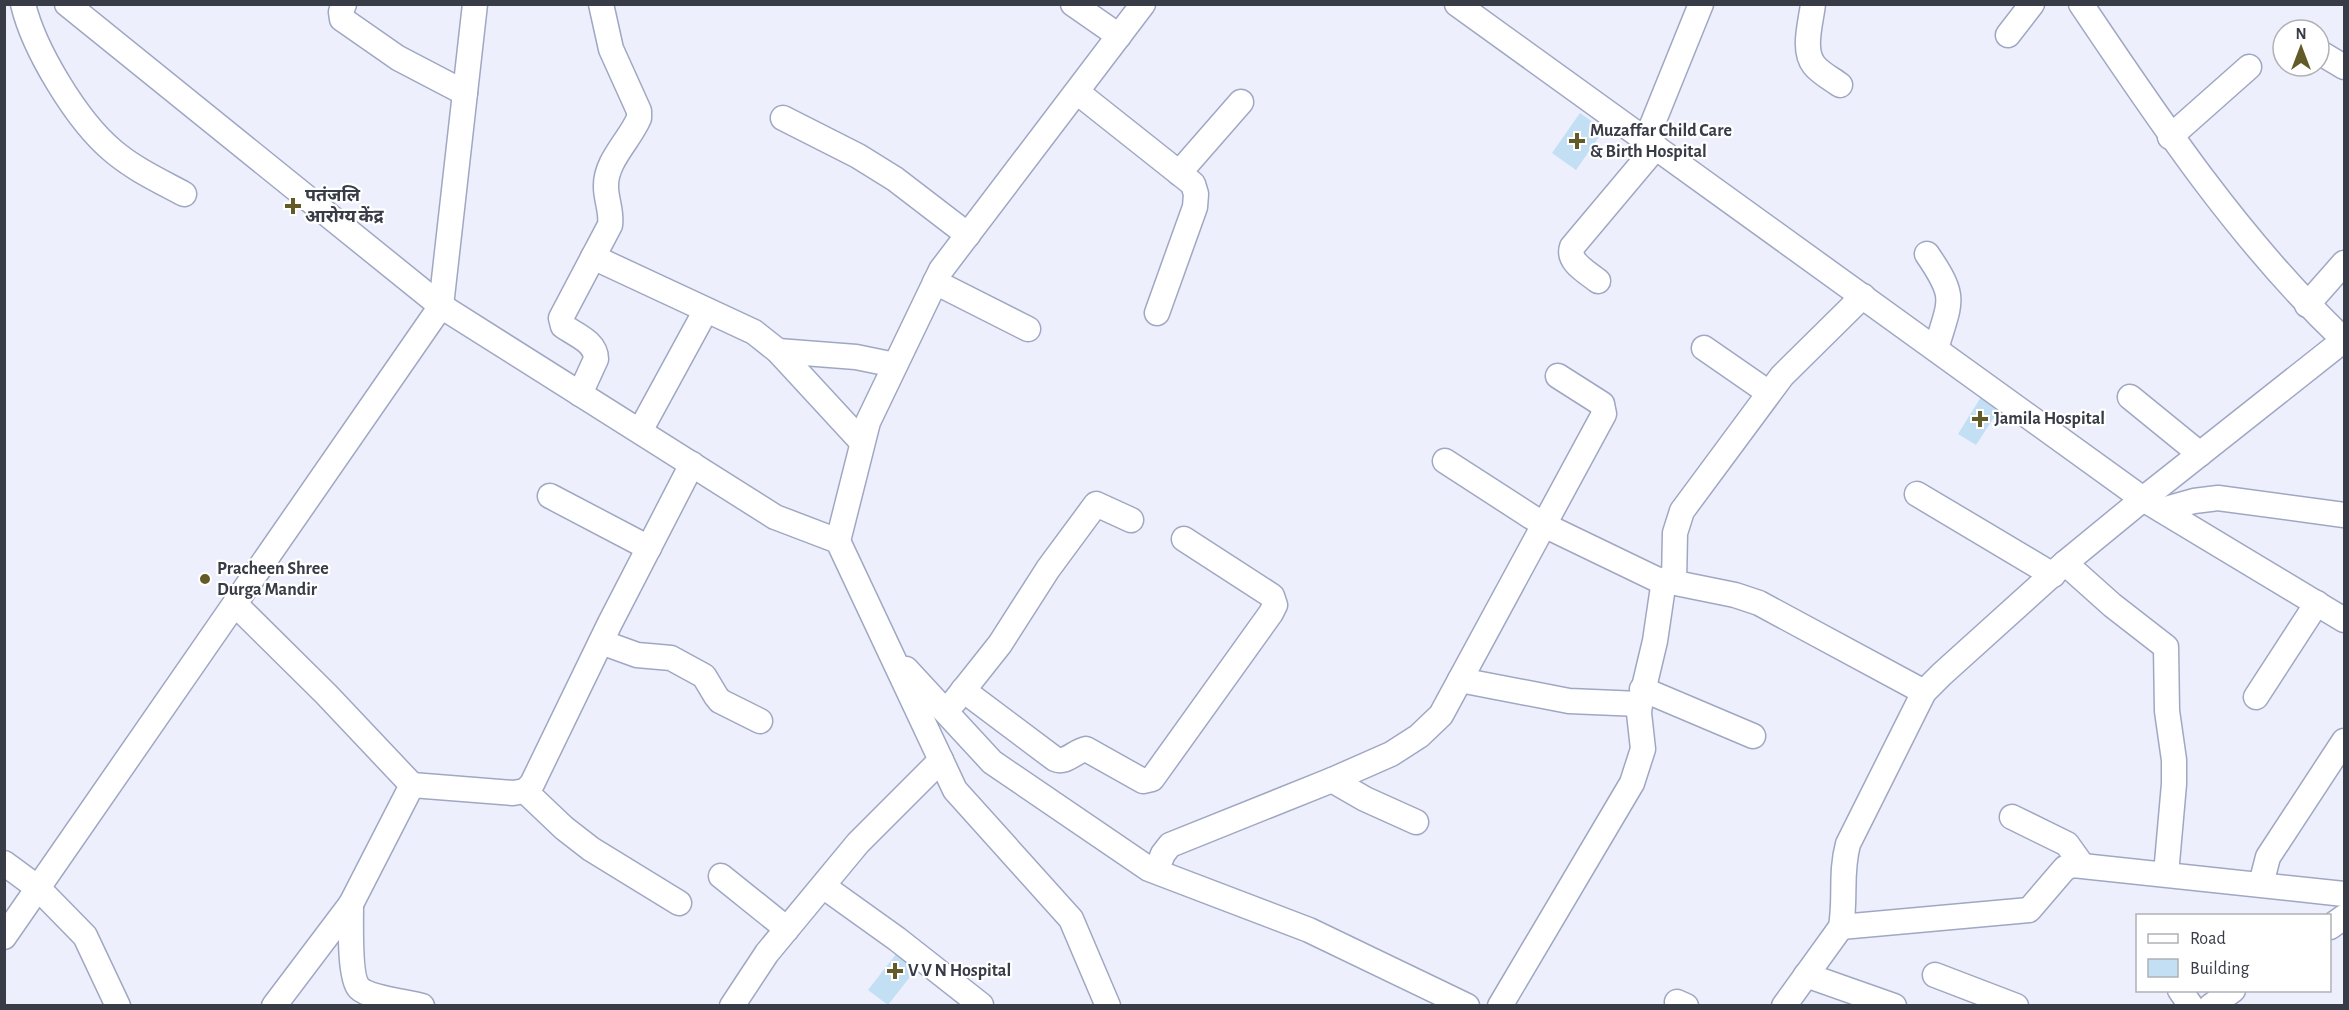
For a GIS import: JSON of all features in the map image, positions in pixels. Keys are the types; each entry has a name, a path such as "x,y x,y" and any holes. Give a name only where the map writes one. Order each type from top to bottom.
{"street":[{"path":"24,4 26,16 43,55 96,136 115,153 184,194"},
{"path":"67,4 441,306 775,517 838,541"},
{"path":"345,4 341,12 342,19 398,57 465,93"},
{"path":"4,937 441,306 475,4"},
{"path":"580,394 596,360 595,350 592,345 563,326 561,318 610,225 612,214 606,187 608,173 639,118 639,111 611,49 601,4"},
{"path":"1073,4 1119,36"},
{"path":"1108,1005 1071,919 955,790 838,541 868,422 941,270 1143,4"},
{"path":"1457,4 2152,505 2344,620"},
{"path":"1598,281 1572,259 1570,253 1572,247 1651,143 1701,4"},
{"path":"1813,4 1808,51 1810,60 1815,67 1840,85"},
{"path":"2008,35 2032,4"},
{"path":"1784,1005 1841,927 1842,864 1848,844 1924,692 2059,569 2152,505 2200,454 2344,340 2307,304 2221,204 2170,137 2081,4"},
{"path":"2331,59 2344,67"},
{"path":"2170,137 2249,67"},
{"path":"1077,92 1193,184 1196,194 1195,207 1157,313"},
{"path":"1179,172 1241,102"},
{"path":"783,118 858,156 895,179 968,235"},
{"path":"1927,255 1944,279 1949,292 1950,303 1936,350"},
{"path":"593,257 754,332 778,351 862,442"},
{"path":"2307,304 2344,263"},
{"path":"935,282 1028,329"},
{"path":"1500,1005 1632,783 1643,749 1639,713 1641,697 1669,581 1675,533 1682,511 1782,376 1863,296"},
{"path":"640,431 706,310"},
{"path":"1704,348 1769,393"},
{"path":"778,351 856,357 895,365"},
{"path":"1156,872 1163,854 1170,845 1391,754 1419,736 1441,715 1604,414 1602,404 1558,376"},
{"path":"2130,397 2200,454"},
{"path":"1445,461 1544,525 1656,579 1735,595 1759,603 1924,692"},
{"path":"235,604 326,694 412,785 513,793 525,791 532,784 692,464"},
{"path":"1917,494 2059,569 2104,598 2166,647 2166,701 2174,760 2166,874"},
{"path":"550,496 649,548"},
{"path":"2152,505 2218,498 2344,515"},
{"path":"946,712 1000,644 1048,569 1096,504 1131,520"},
{"path":"963,690 1055,759 1065,760 1086,748 1143,781 1152,779 1275,605 1272,596 1184,538"},
{"path":"2256,697 2317,603"},
{"path":"601,642 637,655 671,657 704,676 720,701 760,721"},
{"path":"890,651 992,762 1149,869 1309,930 1467,1005"},
{"path":"1460,680 1569,701 1641,697 1753,735"},
{"path":"2261,884 2268,857 2344,741"},
{"path":"732,1005 767,952 858,843 941,760"},
{"path":"1332,780 1365,799 1416,822"},
{"path":"274,1005 351,904 412,785"},
{"path":"525,791 564,828 591,849 679,903"},
{"path":"2012,817 2067,844 2082,865"},
{"path":"4,863 38,888 85,936 118,1005"},
{"path":"1841,927 2029,910 2065,868 2073,864 2344,894"},
{"path":"721,876 787,928"},
{"path":"823,886 897,939 981,1005"},
{"path":"351,904 354,974 358,987 367,993 422,1005"},
{"path":"2331,926 2344,917"},
{"path":"1806,975 1894,1005"},
{"path":"1935,975 2016,1005"},
{"path":"2181,992 2191,1005"},
{"path":"2211,1005 2231,992"}],"building":[{"path":"1580,113 1604,130 1576,170 1552,153"},
{"path":"1981,397 2000,408 1976,445 1958,434"},
{"path":"900,949 920,964 888,1005 868,990"}],"place":[{"name":"Muzaffar Child Care & Birth Hospital","path":"1577,141"},
{"name":"पतंजलि आरोग्य केंद्र","path":"293,206"},
{"name":"Jamila Hospital","path":"1980,419"},
{"name":"Pracheen Shree Durga Mandir","path":"205,579"},
{"name":"V V N Hospital","path":"895,971"}]}
